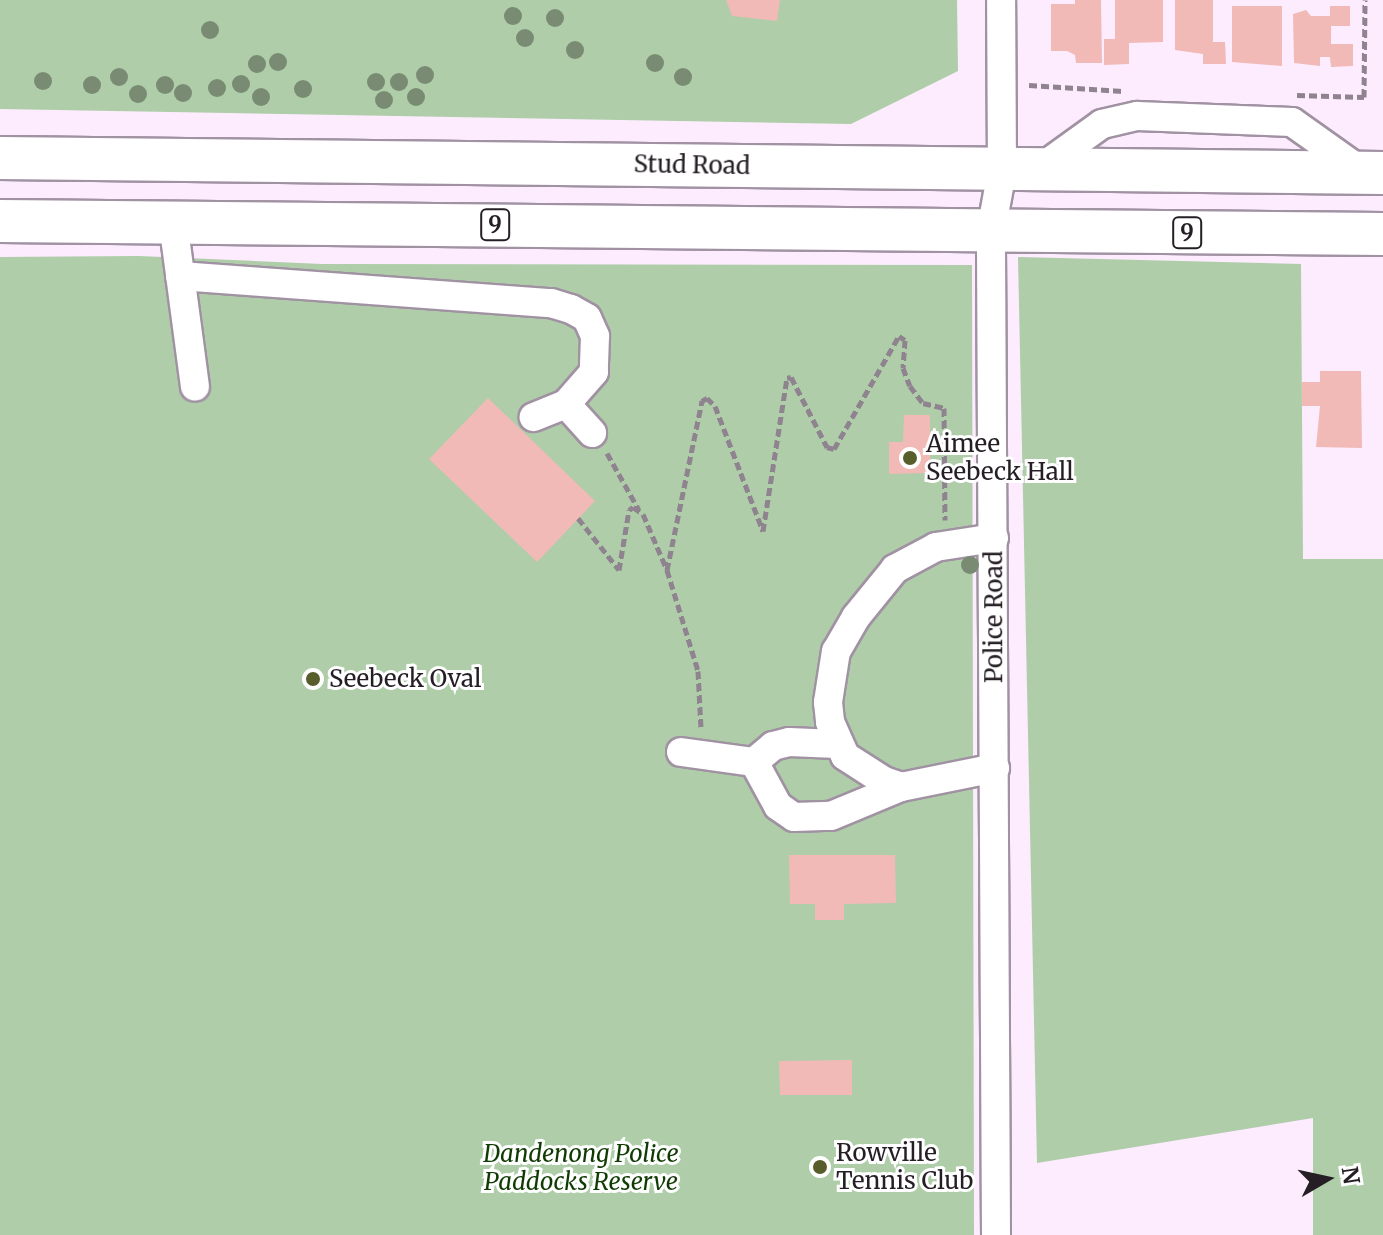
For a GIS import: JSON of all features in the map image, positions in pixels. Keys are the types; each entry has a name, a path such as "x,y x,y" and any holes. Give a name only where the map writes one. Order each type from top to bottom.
{"highway":[{"name":"Stud Road","path":"0,158 1374,173"},
{"path":"152,159 173,222"},
{"name":"9","path":"0,221 1383,234"}],"street":[{"name":"Police Road","path":"996,1235 991,231 1020,170 1001,0"},
{"path":"1020,170 1102,124 1137,116 1292,122 1374,173"},
{"path":"173,222 195,387"},
{"path":"180,276 551,303 571,309 587,318 598,354 589,379 566,404 533,417"},
{"path":"566,404 592,433"},
{"path":"901,787 868,773 837,744 828,702 836,651 845,634 895,569 912,556 945,545 994,538"},
{"path":"691,753 754,762 773,746 789,742 837,744"},
{"path":"754,762 778,806 794,817 831,816 901,787 995,768"}],"path":[{"path":"1364,97 1365,0"},
{"path":"667,570 702,401 707,398 715,406 763,531 787,378 791,377 827,447 834,449 902,336 910,386 923,403 944,408 945,545"},
{"path":"592,433 617,466 667,570 698,671 691,753"},
{"path":"578,518 619,570 629,510 639,511"}],"green space":[{"path":"0,0 957,0 958,71 851,124 0,109"},
{"name":"Dandenong Police Paddocks Reserve","path":"139,256 322,264 972,265 974,1235 0,1235 0,257"},
{"path":"1018,257 1301,264 1303,559 1383,559 1383,1235 1313,1235 1313,1118 1037,1163"}],"building":[{"path":"726,0 780,0 777,21 732,16"},
{"path":"1075,0 1101,0 1102,63 1076,63 1075,55 1067,51 1051,51 1051,4 1075,4"},
{"path":"1115,0 1163,0 1163,42 1129,43 1129,64 1104,65 1104,39 1115,39"},
{"path":"1175,0 1213,0 1213,42 1225,42 1226,64 1203,64 1203,54 1175,50"},
{"path":"1232,6 1282,6 1282,66 1232,62"},
{"path":"1330,6 1350,6 1350,26 1331,26 1331,44 1353,44 1353,66 1331,67 1330,57 1320,57 1320,66 1294,63 1293,14 1306,10 1311,16 1330,16"},
{"path":"1320,371 1361,371 1362,448 1316,447 1320,406 1302,406 1302,382 1320,382"},
{"path":"488,398 595,501 537,562 429,459"},
{"name":"Aimee Seebeck Hall","path":"904,415 930,415 930,473 889,474 889,442 903,442"},
{"path":"789,855 895,855 896,903 844,904 844,920 815,920 815,904 790,904"},
{"path":"852,1060 852,1095 780,1095 779,1061"}],"place":[{"name":"Aimee Seebeck Hall","path":"910,458"},
{"name":"Seebeck Oval","path":"313,679"},
{"name":"Rowville Tennis Club","path":"820,1167"}]}
